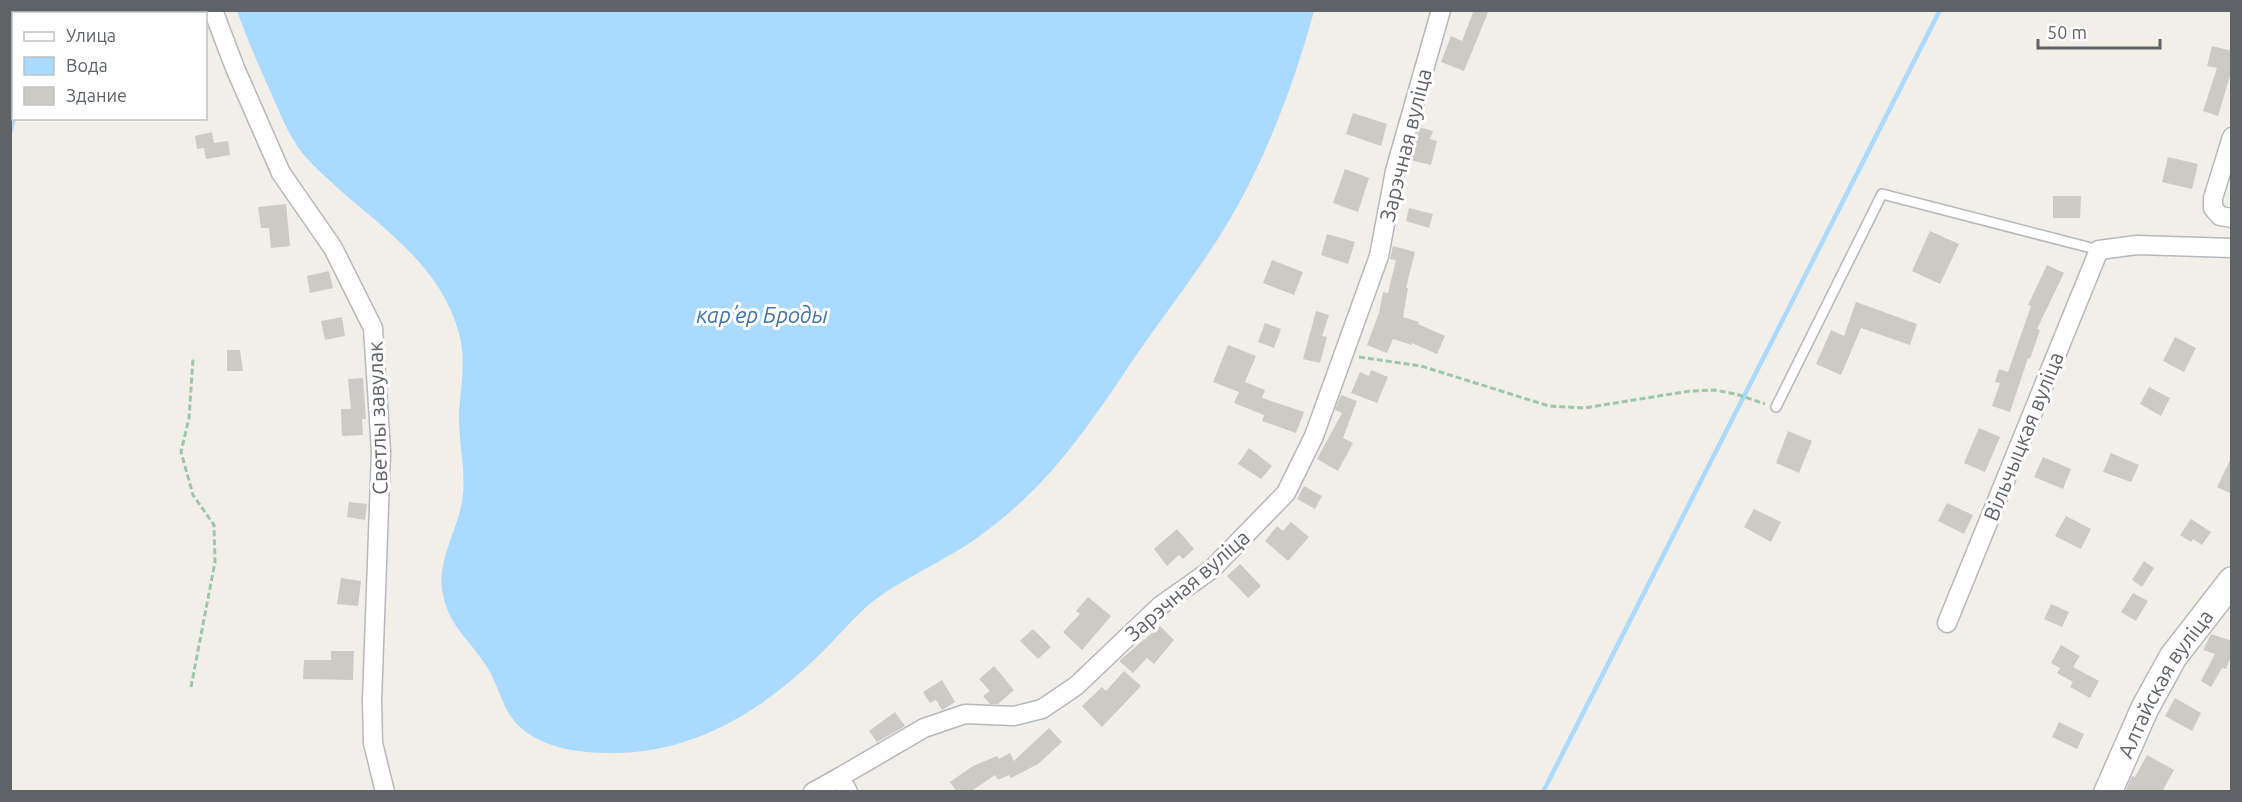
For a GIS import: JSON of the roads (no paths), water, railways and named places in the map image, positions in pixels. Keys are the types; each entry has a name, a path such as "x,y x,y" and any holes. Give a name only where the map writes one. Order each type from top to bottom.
{"main road":[{"name":"Алтайская вуліца","path":"2108,792 2145,708 2173,657 2232,581"}],"street":[{"name":"Светлы завулак","path":"213,10 235,68 281,173 333,248 373,328 381,451 372,701 373,743 386,792"},
{"name":"Зарэчная вуліца","path":"813,792 844,784 924,728 965,714 1014,716 1042,709 1076,686 1160,606 1212,569 1286,493 1314,436 1379,256 1395,171 1441,10"},
{"path":"2232,136 2213,198 2213,208 2220,216 2232,218"},
{"path":"2098,250 2137,245 2232,248"},
{"name":"Вільчыцкая вуліца","path":"1947,622 2098,250"}],"lane":[{"path":"1776,407 1882,194 2098,250"}],"water":[{"name":"карʼер Броды","path":"237,10 1314,11 1291,86 1272,135 1227,225 1097,413 1037,486 994,525 958,551 873,601 793,679 747,712 722,726 670,746 612,753 557,747 526,732 513,720 491,674 449,614 442,589 443,567 460,513 463,491 459,412 463,363 459,333 451,310 440,289 411,253 318,170 298,147 280,114"}],"waterway":[{"path":"1543,792 1940,10"},
{"path":"10,133 13,120"}]}
